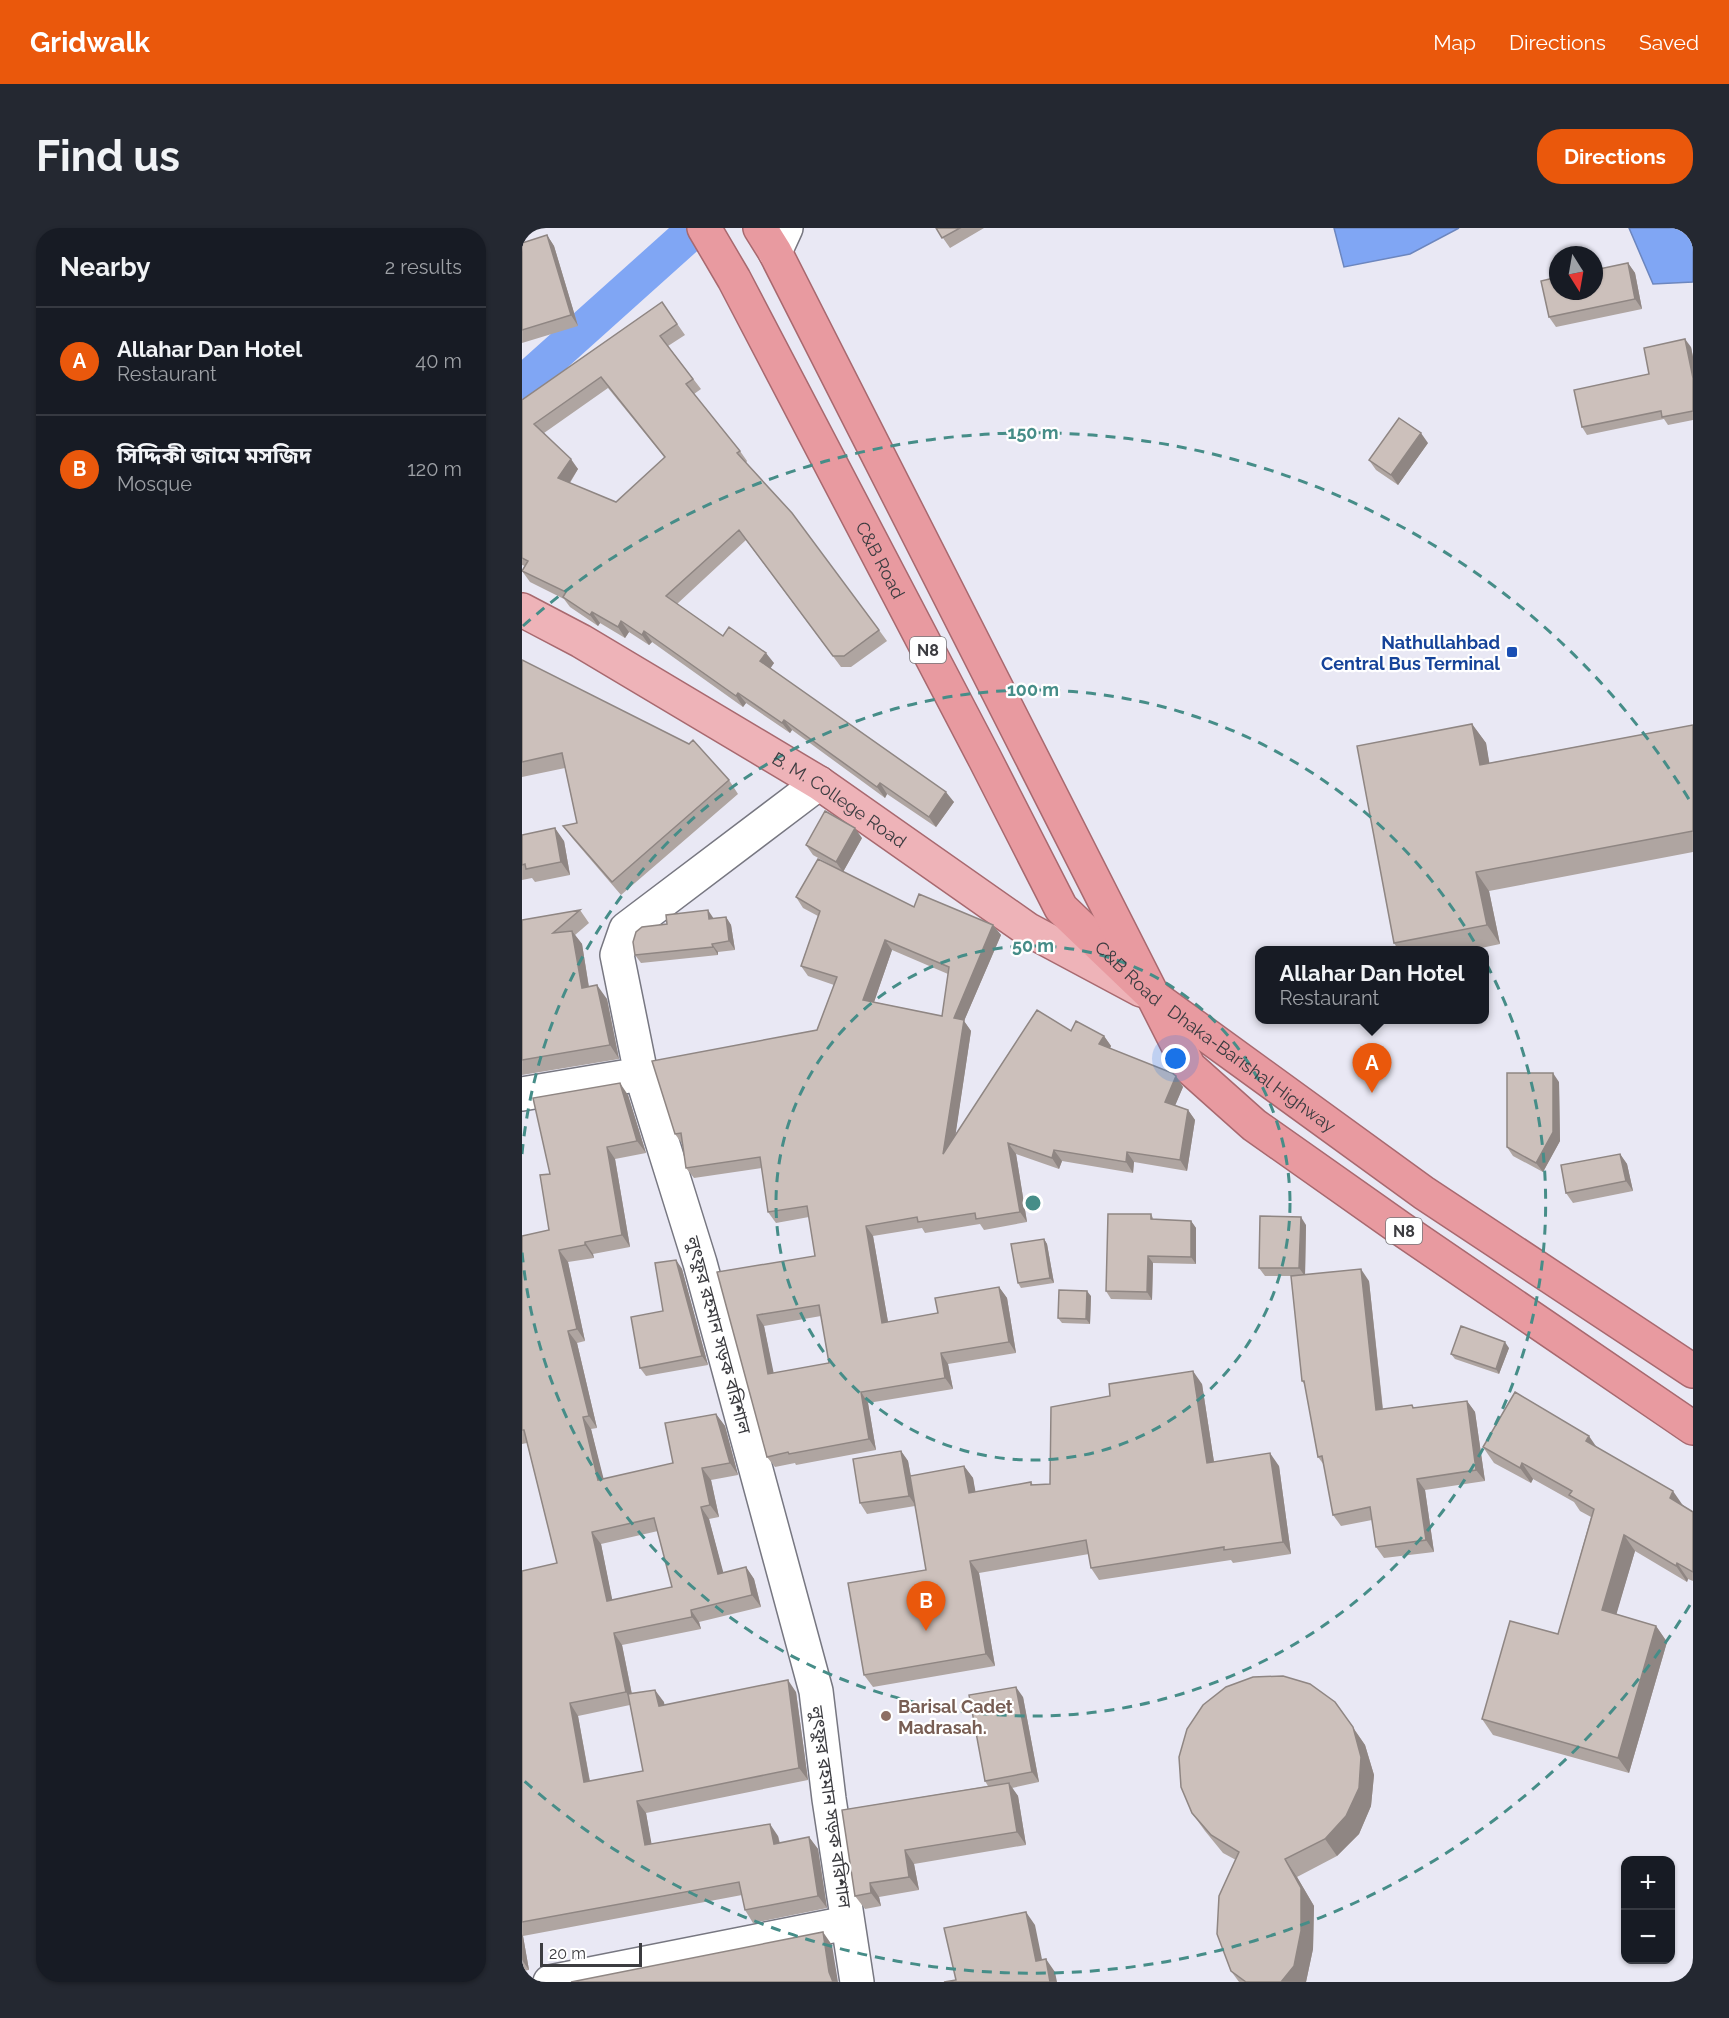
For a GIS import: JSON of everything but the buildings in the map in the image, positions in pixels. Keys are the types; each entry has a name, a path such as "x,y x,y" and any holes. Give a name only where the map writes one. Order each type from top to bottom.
{"highway":[{"name":"C&B Road","path":"704,228 734,279 975,738 1061,908 1154,997"},
{"name":"C&B Road","path":"774,236 1154,997"},
{"name":"Dhaka-Barishal Highway","path":"1154,997 1424,1193 1693,1371"},
{"name":"Dhaka-Barishal Highway","path":"1154,997 1189,1067 1254,1125 1693,1428"}],"main road":[{"name":"B. M. College Road","path":"522,610 581,641 819,783 1027,929 1154,997"}],"street":[{"name":"লুৎফুর রহমান সড়ক বরিশাল","path":"819,783 626,929 617,956 641,1074 700,1263 816,1691 857,1982"},
{"path":"522,1094 641,1074"},
{"path":"550,1982 847,1923"}],"water":[{"path":"1334,228 1459,228 1410,254 1344,267"},
{"path":"1629,228 1693,228 1693,282 1653,284"}],"waterway":[{"path":"522,384 696,228"}],"place":[{"name":"Nathullahbad Central Bus Terminal","path":"1512,652"},
{"name":"Allahar Dan Hotel","path":"1372,1093"},
{"name":"সিদ্দিকী জামে মসজিদ","path":"926,1631"},
{"name":"Barisal Cadet Madrasah.","path":"886,1716"}]}
